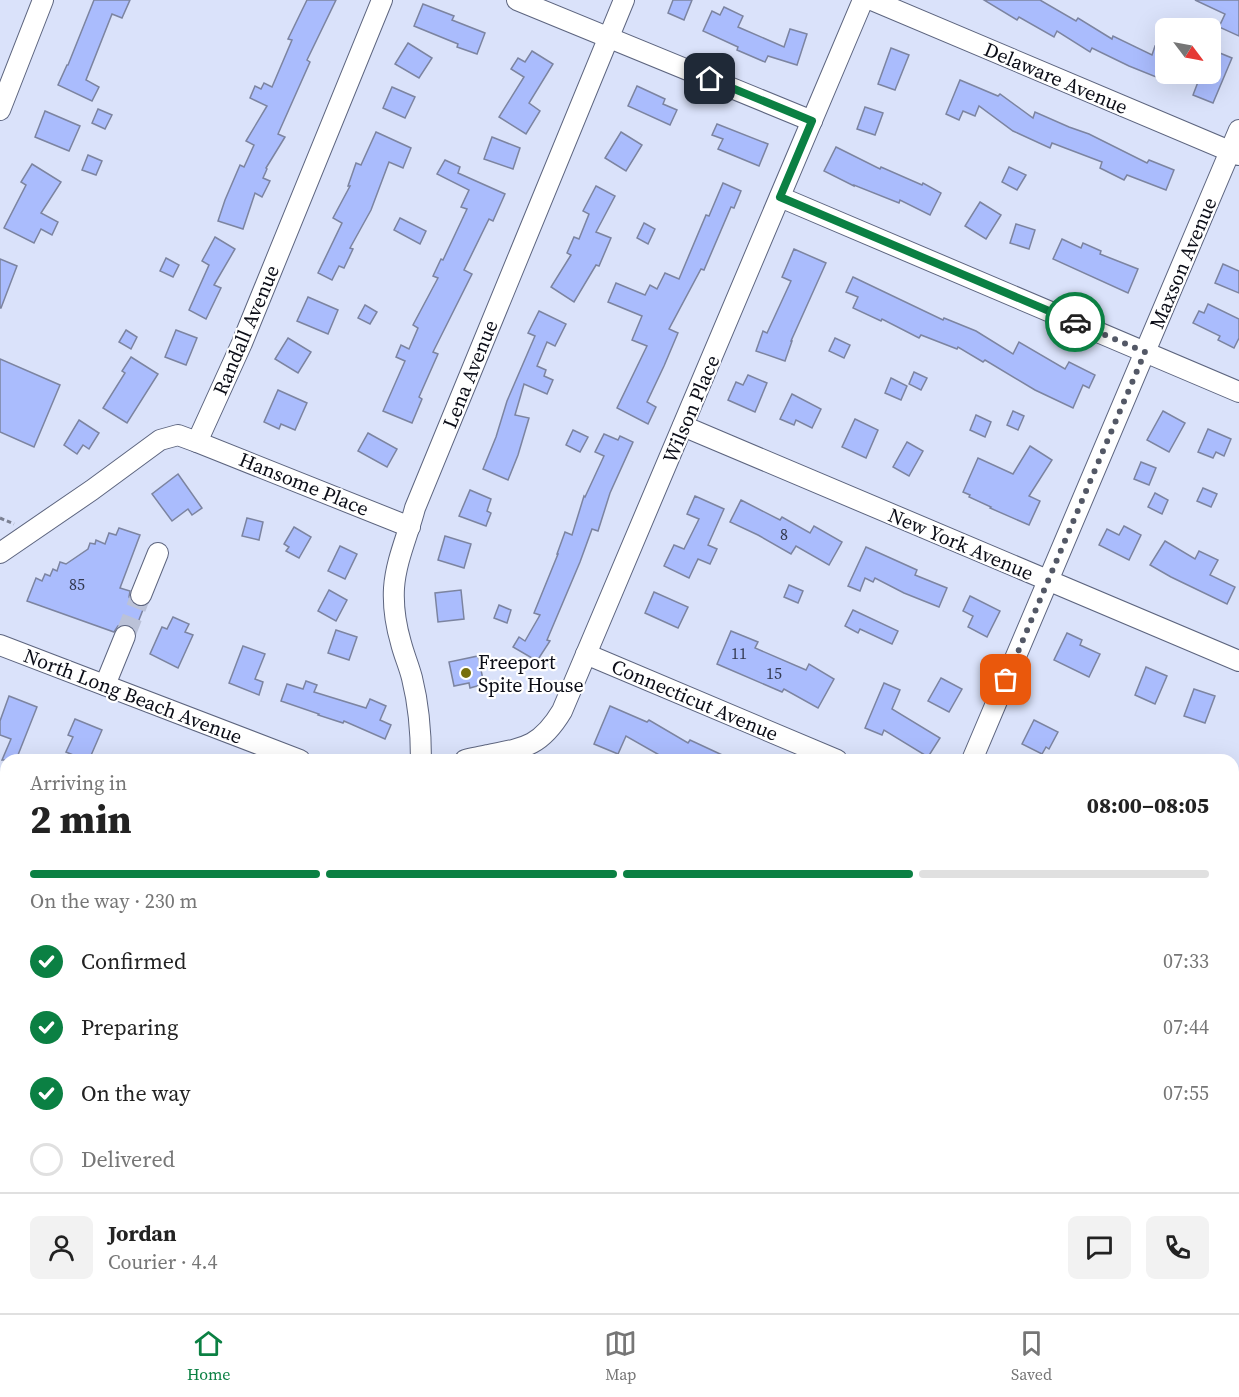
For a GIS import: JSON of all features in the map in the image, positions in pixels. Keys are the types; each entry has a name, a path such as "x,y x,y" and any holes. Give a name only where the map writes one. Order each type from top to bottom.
{"street":[{"path":"0,110 43,0"},
{"name":"Randall Avenue","path":"197,442 242,343 382,0"},
{"path":"517,0 812,121"},
{"name":"Lena Avenue","path":"421,754 419,705 400,642 394,605 397,562 415,508 624,0"},
{"name":"Wilson Place","path":"494,754 522,748 543,736 553,726 562,711 863,0"},
{"name":"Delaware Avenue","path":"872,0 1234,154"},
{"name":"Maxson Avenue","path":"975,754 1145,352 1234,154 1239,130"},
{"path":"780,197 1239,392"},
{"name":"New York Avenue","path":"683,426 1239,661"},
{"path":"0,553 160,440 178,435 197,442"},
{"name":"Hansome Place","path":"197,442 410,527"},
{"path":"141,595 158,552"},
{"path":"105,686 125,636"},
{"name":"North Long Beach Avenue","path":"0,645 284,754"},
{"name":"Connecticut Avenue","path":"586,654 823,754"}],"path":[{"path":"0,518 15,525"}],"building":[{"path":"94,0 130,0 122,18 112,14 86,80 99,87 92,101 58,85"},
{"path":"307,0 336,0 307,60 310,62 278,134 285,137 266,168 263,178 270,181 262,197 255,193 243,229 218,221 240,165 244,167 254,145 246,141 267,106 250,98 255,86 261,89 264,83 272,87 292,40 288,39"},
{"path":"673,0 692,0 684,20 668,13"},
{"path":"984,0 1040,0 1076,21 1078,18 1112,39 1113,36 1152,55 1155,46 1155,77 1092,48 1090,52 1057,31 1054,37 1019,17 1017,20"},
{"path":"1195,0 1239,0 1239,36 1221,28 1225,14"},
{"path":"423,4 454,16 452,20 485,33 477,54 414,26"},
{"path":"724,7 743,16 738,27 784,47 790,29 807,34 797,65 768,56 765,62 703,31 712,11 720,15"},
{"path":"408,43 432,58 419,78 395,64"},
{"path":"891,48 909,55 895,90 878,84"},
{"path":"532,51 553,64 529,103 540,111 526,134 499,117 524,77 511,69 518,58 525,62"},
{"path":"1221,54 1232,58 1213,103 1193,95 1197,84 1221,84"},
{"path":"960,80 998,96 1000,94 1033,118 1035,112 1089,134 1147,163 1149,160 1174,170 1166,190 1127,175 1124,180 1100,168 1102,162 1052,143 1050,148 1013,131 979,106 975,116 963,111 959,120 946,114"},
{"path":"637,86 665,99 663,104 677,110 670,125 628,106"},
{"path":"392,87 415,97 405,118 383,108"},
{"path":"865,107 883,113 875,135 857,129"},
{"path":"98,109 112,115 105,129 92,123"},
{"path":"45,111 80,126 69,151 35,137"},
{"path":"717,124 768,144 759,166 718,149 723,139 712,135"},
{"path":"376,132 411,148 403,168 389,162 371,210 350,248 353,249 344,268 339,266 332,280 318,273 342,223 333,218 350,186 348,186 356,163 361,165"},
{"path":"621,132 642,145 626,171 605,158"},
{"path":"492,137 520,148 513,169 484,159"},
{"path":"836,147 880,169 881,167 922,185 923,183 941,193 930,215 900,200 899,203 854,186 824,171"},
{"path":"88,155 102,161 96,175 82,170"},
{"path":"445,160 460,167 458,173 505,194 493,221 489,219 464,270 472,274 433,352 438,354 419,397 422,399 412,423 383,411 405,361 396,357 401,345 409,349 418,328 413,325 438,278 433,276 467,209 461,207 469,190 437,174"},
{"path":"32,164 61,182 41,213 58,222 52,235 41,229 34,243 4,228 26,185 21,182"},
{"path":"1009,167 1026,175 1017,190 1002,182"},
{"path":"723,183 741,191 734,208 731,207 704,270 701,269 669,329 678,333 647,402 656,407 648,424 617,408 647,346 632,340 642,316 608,302 616,283 645,295 650,285 657,289 665,273 679,279 706,215 709,216"},
{"path":"596,186 615,196 596,232 611,238 599,266 596,265 574,302 551,287 571,255 567,253 574,237 579,239 589,214 583,211"},
{"path":"980,202 1001,215 986,239 965,226"},
{"path":"400,218 426,231 420,244 394,230"},
{"path":"644,223 655,229 648,244 637,238"},
{"path":"1016,224 1035,230 1029,249 1010,243"},
{"path":"215,237 235,249 214,285 221,288 206,319 189,310 209,265 202,261"},
{"path":"1062,239 1081,248 1083,243 1101,251 1100,254 1138,269 1128,293 1053,259"},
{"path":"794,249 826,263 791,341 785,361 756,351 763,331 767,333 791,281 782,277"},
{"path":"166,258 179,265 173,277 160,271"},
{"path":"0,259 17,266 1,308 0,308"},
{"path":"1223,264 1239,271 1239,293 1215,283"},
{"path":"853,277 943,320 944,318 976,331 1013,354 1019,342 1065,369 1069,362 1095,375 1089,388 1083,385 1073,408 1035,390 985,360 983,362 958,347 957,349 921,335 919,338 882,319 881,321 853,308 858,297 846,292"},
{"path":"308,297 338,310 328,334 297,321"},
{"path":"1208,304 1239,319 1239,338 1234,348 1218,340 1220,336 1193,323 1199,311 1204,313"},
{"path":"365,305 377,312 370,324 358,318"},
{"path":"539,311 566,324 555,346 547,342 537,366 546,370 544,376 553,380 547,394 524,384 515,415 529,418 508,480 483,469 507,401 535,336 528,333"},
{"path":"126,330 137,337 131,349 119,342"},
{"path":"176,330 197,338 186,365 165,357"},
{"path":"288,338 311,352 298,373 275,359"},
{"path":"835,338 850,345 844,358 829,351"},
{"path":"131,357 158,374 127,423 103,408 125,373 122,371"},
{"path":"0,359 60,385 34,447 0,432"},
{"path":"914,372 927,378 921,390 909,384"},
{"path":"748,375 767,383 755,412 728,400 736,382 743,385"},
{"path":"891,378 907,386 901,400 885,393"},
{"path":"278,390 307,403 295,430 281,424 279,429 264,422"},
{"path":"792,394 821,409 812,428 796,420 794,425 780,419"},
{"path":"1013,411 1024,416 1018,430 1007,425"},
{"path":"1163,411 1185,423 1169,452 1147,440"},
{"path":"976,415 991,422 985,437 970,430"},
{"path":"855,419 878,430 866,458 842,447"},
{"path":"79,420 99,433 89,449 83,445 77,454 64,445"},
{"path":"1208,429 1231,439 1224,456 1216,452 1213,458 1198,452"},
{"path":"573,430 588,437 580,452 566,445"},
{"path":"368,433 397,449 387,467 358,451"},
{"path":"604,434 618,440 620,436 633,442 610,493 598,531 592,529 547,640 550,641 537,661 513,647 519,637 525,641 540,615 534,613 565,532 572,535 584,496 604,456 595,452"},
{"path":"907,442 923,451 909,476 893,467"},
{"path":"1030,446 1052,460 1029,496 1040,501 1029,525 990,508 963,492 978,458 1013,474"},
{"path":"1141,462 1156,468 1149,485 1134,479"},
{"path":"178,474 202,508 192,515 188,509 172,521 152,494"},
{"path":"1203,488 1217,494 1211,507 1197,501"},
{"path":"470,490 491,499 487,511 491,513 486,526 459,516"},
{"path":"1155,493 1168,500 1162,514 1148,507"},
{"path":"695,496 724,509 708,545 717,549 710,564 698,559 689,578 664,566 674,545 684,549 699,519 687,514"},
{"path":"741,500 780,520 782,517 810,533 814,526 842,542 829,565 796,546 791,554 730,522"},
{"path":"247,518 263,522 259,540 242,536"},
{"path":"1124,526 1141,535 1129,560 1099,545 1107,529 1119,535"},
{"path":"294,527 311,537 299,558 286,551 289,547 284,544"},
{"path":"119,528 140,535 120,588 130,591 129,597 132,603 144,607 135,630 130,625 124,624 118,626 114,632 27,601 36,578 42,581 45,574 50,576 53,569 57,571 60,562 66,564 88,549 90,543 95,544 96,540 105,544 109,533 116,535"},
{"path":"445,536 471,544 464,568 438,560"},
{"path":"1165,541 1195,559 1199,551 1218,560 1210,575 1235,587 1227,604 1150,565"},
{"path":"340,546 357,554 345,579 328,571"},
{"path":"866,547 917,570 915,575 947,588 939,607 875,578 873,582 865,578 860,591 848,586"},
{"path":"789,585 803,591 798,603 784,597"},
{"path":"329,590 347,600 336,621 318,611"},
{"path":"461,590 464,619 438,622 435,593"},
{"path":"654,592 688,607 678,628 645,613"},
{"path":"970,596 1000,611 987,637 968,627 973,616 963,611"},
{"path":"499,605 511,610 507,623 494,618"},
{"path":"853,610 898,631 892,644 860,629 858,633 845,626"},
{"path":"173,617 189,624 185,632 193,635 178,668 150,654 162,627 167,629"},
{"path":"336,630 357,637 349,660 328,653"},
{"path":"731,631 758,642 755,648 806,670 809,664 834,679 818,708 784,689 782,692 717,664"},
{"path":"1067,633 1082,640 1080,645 1100,654 1089,677 1054,660"},
{"path":"243,646 265,654 255,679 263,682 259,695 229,683"},
{"name":"Freeport Spite House","path":"478,656 484,684 470,688 469,683 454,686 449,662"},
{"path":"1146,667 1167,676 1155,704 1135,695"},
{"path":"941,678 962,689 949,712 928,701"},
{"path":"306,681 317,685 314,692 366,708 370,699 386,706 380,720 391,725 385,739 344,721 343,723 281,701 287,684 303,689"},
{"path":"884,683 900,690 892,709 940,738 930,754 923,754 884,730 882,735 865,728"},
{"path":"1194,689 1215,696 1205,723 1184,716"},
{"path":"9,696 37,707 18,754 5,754 11,739 0,735 0,721"},
{"path":"610,706 647,722 649,720 688,743 690,740 720,754 658,754 626,736 618,754 594,744"},
{"path":"75,719 102,730 92,754 66,752 73,737 68,735"},
{"path":"1034,720 1058,732 1049,749 1046,747 1042,754 1022,744"}],"tunnel":[{"path":"125,636 141,595"}],"way so far":[{"path":"1006,680 1145,352 1075,322"}],"place":[{"name":"Freeport Spite House","path":"466,673"}],"route":[{"path":"710,79 812,121 780,197 1075,322"}]}
